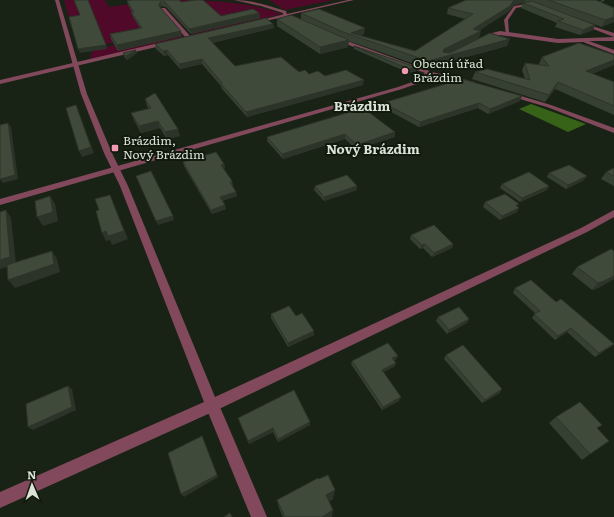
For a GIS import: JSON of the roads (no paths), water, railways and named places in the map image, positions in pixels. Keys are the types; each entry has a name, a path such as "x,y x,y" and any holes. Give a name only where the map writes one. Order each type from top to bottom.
{"street":[{"path":"57,0 84,94 108,153 116,168 259,517"},
{"path":"163,9 189,38"},
{"path":"248,24 285,15 306,25"},
{"path":"574,20 614,34"},
{"path":"474,45 494,34 507,33 550,40 581,41 614,39"},
{"path":"182,40 196,36"},
{"path":"334,38 430,73 476,84"},
{"path":"0,82 174,41"},
{"path":"581,41 614,52"},
{"path":"0,202 400,88 417,82 430,73"},
{"path":"497,91 549,106 614,131"},
{"path":"0,500 212,405 584,230 614,213"}],"lane":[{"path":"236,0 275,8 285,12 285,15 352,0"},
{"path":"507,33 506,20 515,7 525,4 535,5"}],"place":[{"name":"Obecní úřad Brázdim","path":"405,71"},
{"name":"Brázdim, Nový Brázdim","path":"115,148"}],"district":[{"name":"Brázdim","path":"362,106"},
{"name":"Nový Brázdim","path":"373,149"}]}
